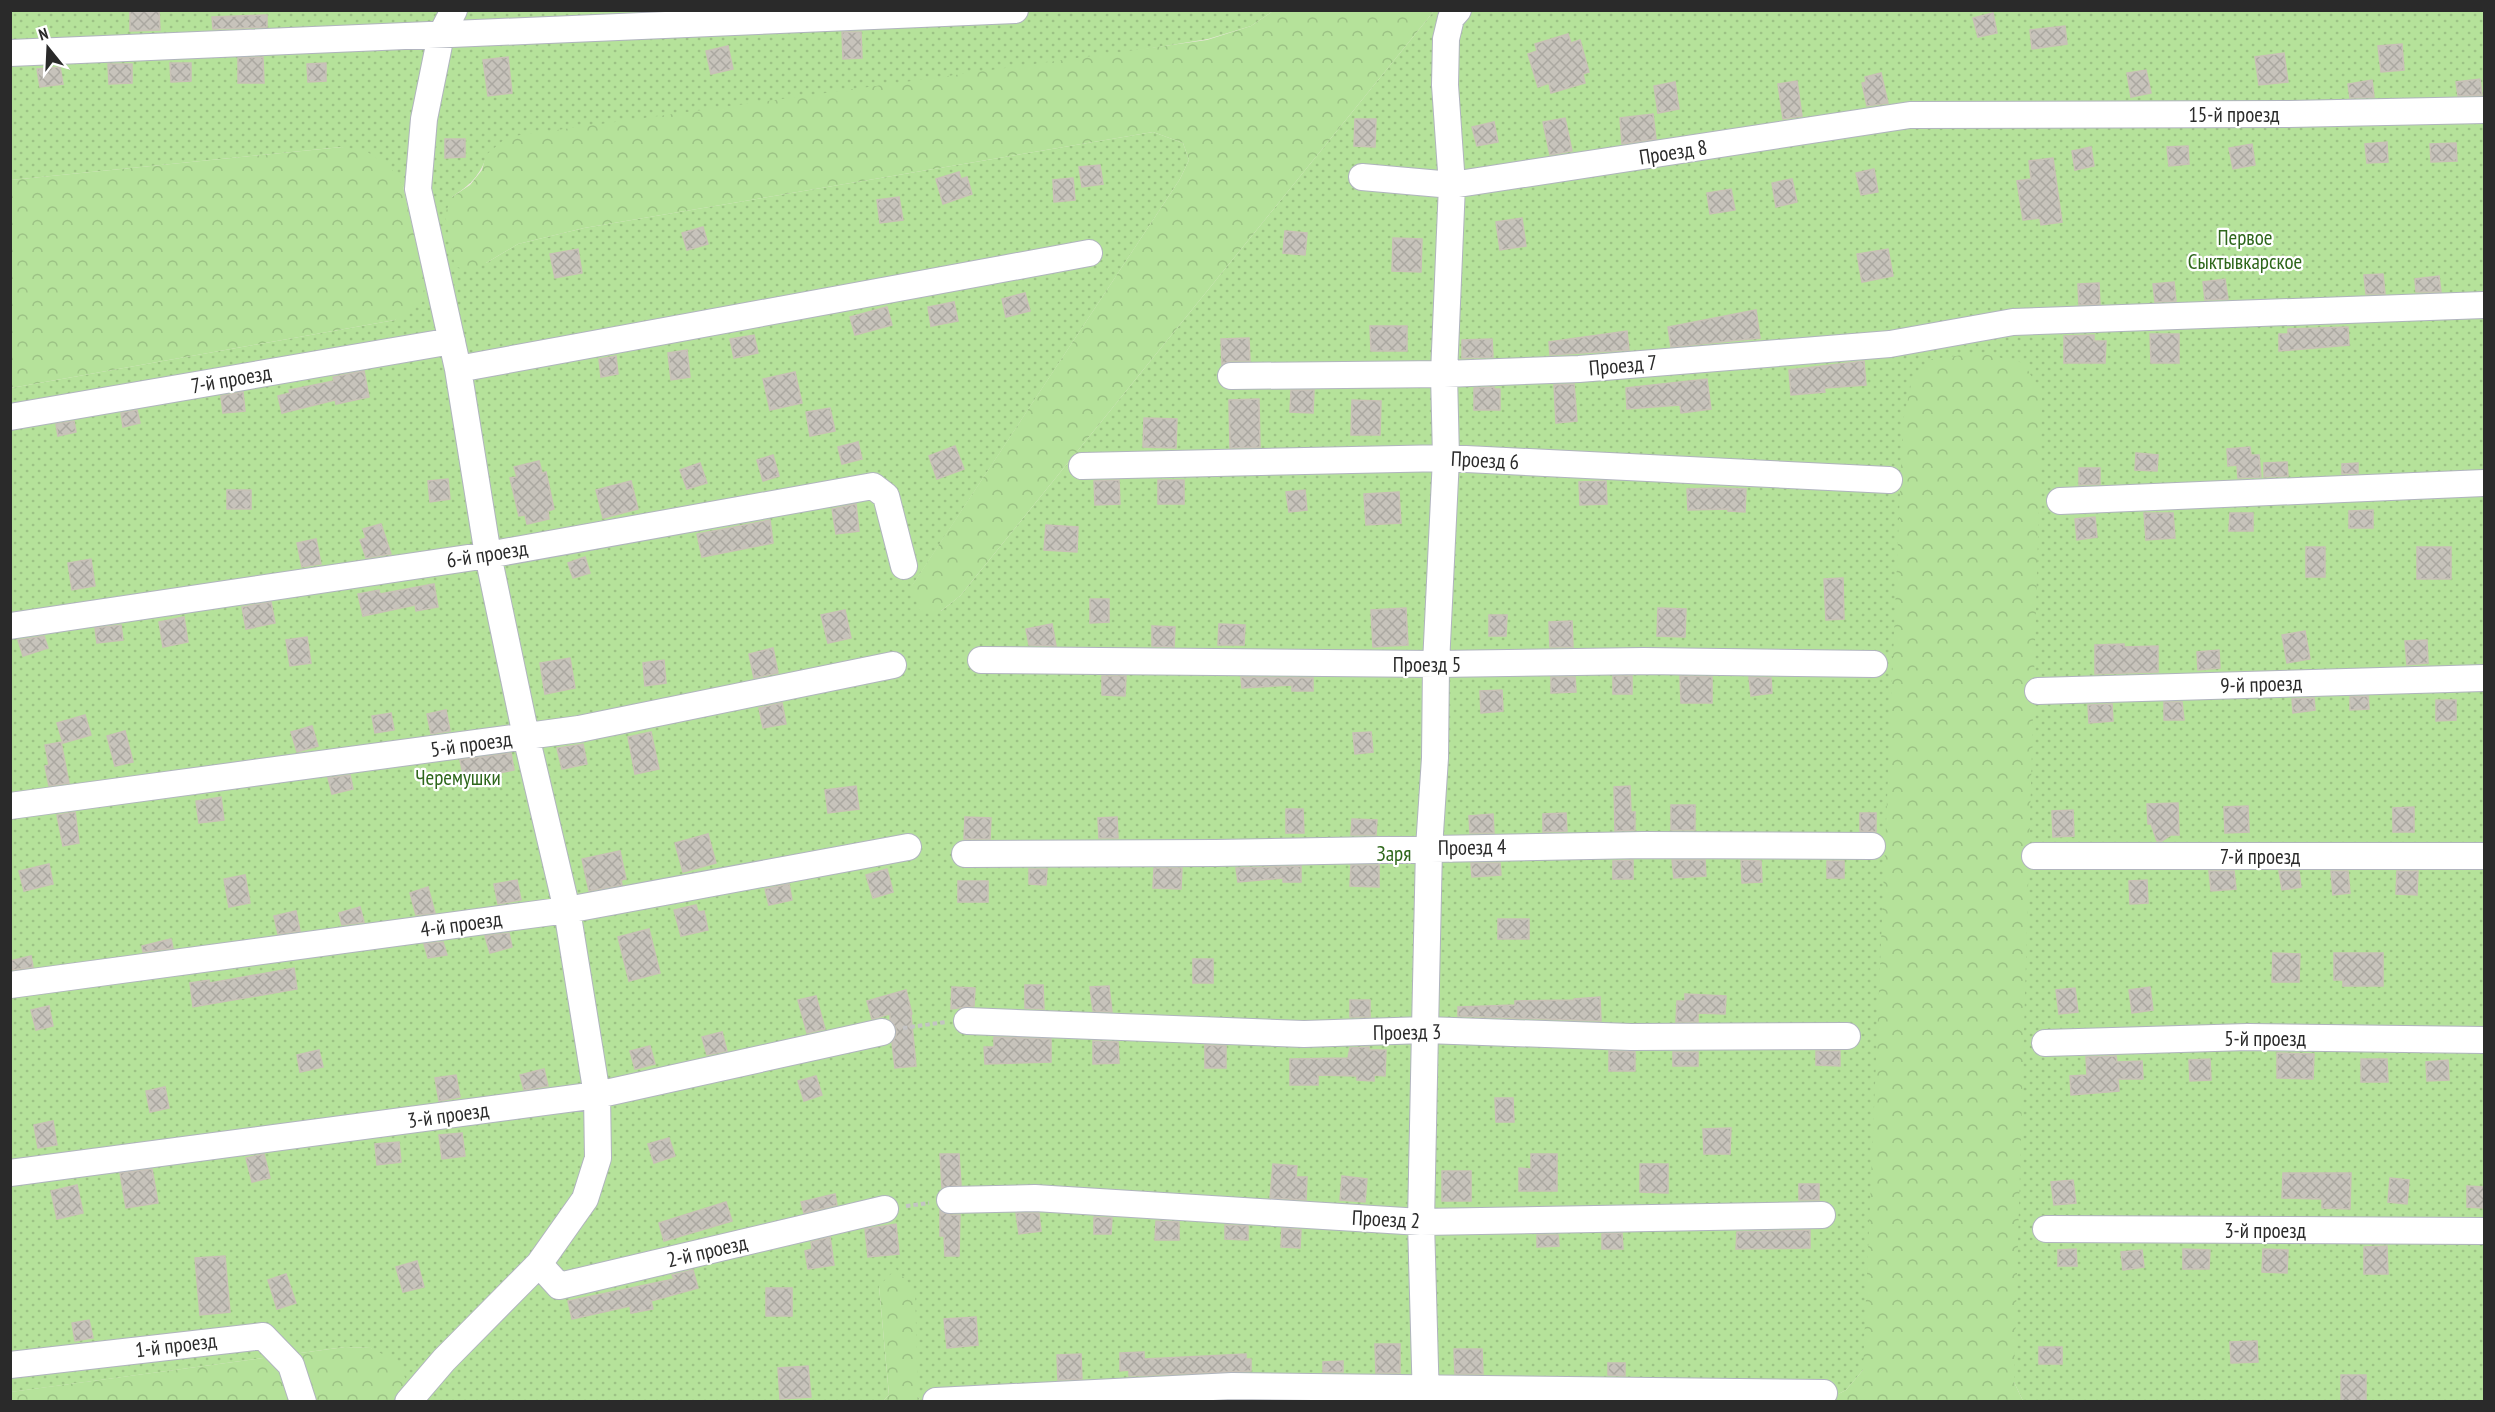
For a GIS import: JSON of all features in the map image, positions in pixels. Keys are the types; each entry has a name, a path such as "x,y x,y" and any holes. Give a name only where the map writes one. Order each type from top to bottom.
{"street":[{"path":"408,1401 444,1360 539,1264 585,1199 598,1158 597,1095 567,910 526,736 488,555 458,369 418,189 424,119 441,35 454,10"},
{"path":"10,53 1015,10"},
{"path":"1425,1395 1421,1221 1429,848 1435,758 1436,664 1446,458 1444,374 1452,185 1445,85 1446,39 1451,18 1458,10"},
{"name":"15-й проезд","path":"1984,115 2289,114 2484,110"},
{"name":"Проезд 8","path":"1362,177 1452,185 1910,114 1984,115"},
{"path":"458,369 1089,253"},
{"name":"Проезд 7","path":"1232,376 1444,374 1579,369 1890,344 2013,322 2484,305"},
{"name":"7-й проезд","path":"10,417 452,341"},
{"name":"Проезд 6","path":"1082,466 1446,458 1888,480"},
{"path":"2060,501 2484,483"},
{"name":"6-й проезд","path":"10,626 488,555 873,486 886,496 904,566"},
{"name":"Проезд 5","path":"981,660 1436,664 1644,661 1874,664"},
{"name":"5-й проезд","path":"10,806 579,729 893,665"},
{"name":"9-й проезд","path":"2038,691 2484,678"},
{"name":"Проезд 4","path":"964,854 1216,853 1642,845 1872,846"},
{"name":"4-й проезд","path":"10,985 567,910 908,847"},
{"name":"7-й проезд","path":"2035,856 2484,856"},
{"name":"Проезд 3","path":"967,1021 1304,1034 1425,1030 1631,1037 1847,1036"},
{"name":"3-й проезд","path":"10,1173 597,1095 882,1032"},
{"name":"5-й проезд","path":"2045,1043 2247,1037 2484,1040"},
{"name":"Проезд 2","path":"950,1200 1035,1198 1421,1221 1822,1215"},
{"name":"2-й проезд","path":"539,1264 559,1286 885,1209"},
{"name":"3-й проезд","path":"2046,1229 2484,1231"},
{"name":"1-й проезд","path":"10,1365 263,1336 291,1365 303,1401"},
{"path":"936,1401 1232,1386 1425,1395 1824,1393"}],"path":[{"path":"882,1032 926,1023 967,1021"},
{"path":"885,1209 950,1200"}],"green space":[{"path":"10,11 1273,11 1251,26 1208,39 487,155 474,179 452,197 486,263 518,244 584,228 1153,132 1183,143 1189,160 1180,179 912,586 921,611 941,611 960,596 1434,11 2484,11 2484,1401 2023,1401 2014,1382 1863,1370 1846,1390 1823,1402 921,1401 879,1286 889,1395 883,1401 408,1401 371,1348 345,1347 11,1392 11,388 395,320 425,281 403,186 342,147 11,180"},
{"path":"1273,11 1434,11 960,596 941,611 920,611 911,587 1180,179 1189,160 1183,143 1153,132 584,228 518,244 486,263 467,271 455,266 445,214 452,197 470,185 482,170 486,155 507,137 1207,40 1251,26"},
{"path":"342,147 366,151 390,167 403,186 425,281 422,303 395,320 11,388 11,180"},
{"path":"1979,353 2024,363 2042,396 2014,1382 2023,1401 1823,1402 1846,1390 1863,1370 1903,421 1912,380 1932,359"},
{"path":"896,1269 915,1290 918,1397 921,1401 883,1401 889,1395 879,1286"},
{"path":"345,1347 371,1348 399,1363 410,1390 408,1402 11,1402 10,1392"}],"building":[{"path":"130,10 159,10 160,30 130,31"},
{"path":"1993,13 1997,33 1978,37 1973,18"},
{"path":"267,15 267,27 213,29 212,17"},
{"path":"2065,26 2067,44 2032,49 2030,30"},
{"path":"842,32 861,32 862,58 843,59"},
{"path":"1568,34 1571,43 1580,40 1589,72 1583,74 1585,83 1551,93 1549,83 1538,87 1528,54 1537,51 1535,44"},
{"path":"2402,44 2404,70 2381,72 2378,46"},
{"path":"728,46 733,69 711,74 706,51"},
{"path":"2284,53 2288,82 2259,85 2255,57"},
{"path":"263,57 264,83 238,83 238,58"},
{"path":"508,57 512,93 488,96 483,60"},
{"path":"170,63 191,63 191,81 171,82"},
{"path":"326,63 326,81 308,82 307,64"},
{"path":"108,64 132,64 132,83 109,84"},
{"path":"60,67 63,84 40,87 37,69"},
{"path":"2146,70 2151,93 2131,97 2127,73"},
{"path":"1881,73 1888,103 1867,106 1862,83 1866,82 1865,77"},
{"path":"2480,79 2482,95 2458,96 2456,82"},
{"path":"2372,80 2374,97 2350,98 2348,84"},
{"path":"1797,81 1802,116 1783,119 1778,84"},
{"path":"1675,82 1679,109 1658,113 1654,86"},
{"path":"1653,114 1656,139 1622,144 1620,118"},
{"path":"1565,118 1572,151 1550,155 1543,122"},
{"path":"1355,119 1376,119 1375,147 1354,146"},
{"path":"1494,122 1498,142 1477,146 1472,127"},
{"path":"445,139 465,139 465,157 445,158"},
{"path":"2387,142 2388,162 2367,163 2365,144"},
{"path":"2456,143 2457,161 2431,162 2430,144"},
{"path":"2252,144 2255,165 2233,169 2229,148"},
{"path":"2188,146 2189,164 2169,166 2167,147"},
{"path":"2091,147 2094,166 2075,170 2072,151"},
{"path":"2053,158 2062,222 2041,225 2040,218 2023,220 2017,181 2031,179 2029,161"},
{"path":"1100,165 1103,184 1082,187 1079,167"},
{"path":"1874,169 1878,192 1861,195 1856,173"},
{"path":"959,172 961,179 967,177 972,194 943,204 936,179"},
{"path":"1073,178 1075,200 1054,202 1053,180"},
{"path":"1792,179 1797,202 1776,207 1772,183"},
{"path":"1731,189 1735,210 1710,214 1707,193"},
{"path":"899,197 903,220 880,223 877,200"},
{"path":"1522,218 1526,246 1500,250 1496,222"},
{"path":"703,227 708,244 687,250 682,233"},
{"path":"1285,231 1307,233 1305,255 1283,253"},
{"path":"1393,238 1422,239 1421,272 1392,271"},
{"path":"578,249 582,273 555,278 550,254"},
{"path":"1888,249 1893,276 1862,282 1857,254"},
{"path":"2383,274 2385,294 2366,294 2364,275"},
{"path":"2439,276 2441,292 2416,292 2415,279"},
{"path":"2225,279 2228,299 2205,300 2203,282"},
{"path":"2174,282 2176,301 2155,302 2153,284"},
{"path":"2099,283 2100,304 2079,305 2078,284"},
{"path":"1025,293 1030,311 1006,317 1002,299"},
{"path":"954,302 958,321 931,326 928,307"},
{"path":"887,307 892,325 855,335 850,317"},
{"path":"1756,310 1760,338 1671,347 1668,327"},
{"path":"1370,326 1407,326 1407,351 1371,351"},
{"path":"2348,327 2349,345 2279,351 2279,334 2288,334 2288,329"},
{"path":"1627,331 1629,350 1550,355 1549,342"},
{"path":"2150,334 2179,334 2179,363 2151,363"},
{"path":"754,335 758,353 734,358 730,339"},
{"path":"2094,335 2094,341 2106,341 2105,363 2064,363 2064,336"},
{"path":"1249,338 1250,361 1230,361 1222,365 1221,339"},
{"path":"1492,339 1493,357 1462,358 1462,340"},
{"path":"687,350 690,377 671,380 668,353"},
{"path":"616,356 618,374 601,377 599,359"},
{"path":"1864,361 1866,385 1824,388 1825,392 1791,395 1789,370"},
{"path":"364,371 369,397 336,404 335,400 282,413 278,396 290,393 289,390 334,381 333,377"},
{"path":"795,372 802,403 770,410 763,379"},
{"path":"1707,379 1711,409 1681,413 1680,405 1627,409 1626,388"},
{"path":"1574,384 1577,421 1556,423 1554,385"},
{"path":"1494,387 1494,389 1500,389 1500,410 1474,410 1474,388"},
{"path":"1291,390 1314,390 1313,413 1290,412"},
{"path":"243,392 245,411 223,413 221,396"},
{"path":"1259,399 1260,447 1230,448 1229,400"},
{"path":"1352,400 1381,401 1380,435 1351,435"},
{"path":"830,408 835,431 810,436 806,412"},
{"path":"137,410 140,423 123,427 121,413"},
{"path":"1144,418 1177,419 1176,448 1143,447"},
{"path":"74,421 76,432 58,436 56,424"},
{"path":"858,442 862,459 842,464 838,447"},
{"path":"955,446 964,469 937,479 929,456"},
{"path":"2250,447 2251,455 2259,455 2261,477 2238,478 2237,465 2228,466 2227,449"},
{"path":"2136,453 2158,455 2157,471 2135,470"},
{"path":"773,455 779,476 763,481 757,460"},
{"path":"539,461 542,473 546,472 554,509 548,511 549,519 527,524 525,515 519,516 510,478 517,477 514,467"},
{"path":"2287,462 2288,476 2264,477 2264,463"},
{"path":"700,463 707,483 687,489 680,470"},
{"path":"2358,463 2358,473 2342,474 2342,464"},
{"path":"2079,468 2100,468 2100,484 2079,485"},
{"path":"448,479 450,499 430,502 428,481"},
{"path":"1119,480 1120,504 1095,505 1094,481"},
{"path":"1158,480 1184,480 1184,504 1158,504"},
{"path":"631,481 638,509 603,518 596,490"},
{"path":"1606,481 1607,504 1580,505 1579,482"},
{"path":"1687,489 1746,489 1745,512 1728,511 1728,509 1688,510"},
{"path":"227,490 251,490 251,509 227,509"},
{"path":"1305,490 1307,510 1289,512 1286,492"},
{"path":"1399,492 1401,523 1366,525 1364,494"},
{"path":"856,504 859,531 836,534 832,509"},
{"path":"2373,510 2373,528 2349,528 2349,511"},
{"path":"2144,513 2173,513 2175,538 2146,540"},
{"path":"2230,513 2253,513 2253,531 2229,531"},
{"path":"2095,517 2097,537 2077,540 2075,519"},
{"path":"770,520 773,543 702,557 697,534"},
{"path":"381,524 391,554 366,558 360,540 366,538 363,529"},
{"path":"1046,525 1078,527 1077,552 1044,550"},
{"path":"316,539 321,564 302,567 297,543"},
{"path":"2306,547 2325,547 2325,577 2306,577"},
{"path":"2417,547 2451,547 2451,579 2417,579"},
{"path":"585,557 590,573 573,578 568,563"},
{"path":"91,559 95,586 72,590 68,563"},
{"path":"1843,578 1844,619 1826,620 1824,579"},
{"path":"434,584 438,607 416,611 415,605 363,616 358,594 379,590 380,594"},
{"path":"1090,599 1109,599 1109,622 1090,623"},
{"path":"271,602 275,623 246,629 242,607"},
{"path":"1406,608 1408,645 1373,647 1371,610"},
{"path":"1658,608 1686,609 1685,637 1657,636"},
{"path":"845,610 851,638 828,643 821,615"},
{"path":"1489,615 1507,615 1506,636 1489,636"},
{"path":"184,617 188,642 163,647 159,622"},
{"path":"1572,621 1573,647 1550,647 1549,622"},
{"path":"1052,624 1056,646 1029,645 1026,629"},
{"path":"1219,624 1245,625 1244,645 1218,645"},
{"path":"121,625 123,640 97,643 95,628"},
{"path":"1152,626 1175,627 1174,647 1152,646"},
{"path":"2305,631 2310,659 2287,663 2282,635"},
{"path":"44,636 48,648 23,656 18,640"},
{"path":"307,637 311,663 290,666 286,640"},
{"path":"2427,640 2428,663 2407,665 2405,641"},
{"path":"2124,644 2124,647 2158,646 2158,672 2095,674 2095,645"},
{"path":"773,648 778,673 754,678 749,654"},
{"path":"2219,650 2220,668 2198,670 2197,652"},
{"path":"570,658 575,688 545,694 540,663"},
{"path":"664,660 666,683 645,686 643,663"},
{"path":"1102,676 1126,676 1125,696 1102,695"},
{"path":"1613,676 1632,676 1632,694 1613,694"},
{"path":"1680,676 1712,677 1712,703 1681,703"},
{"path":"1241,677 1313,678 1313,691 1292,691 1292,685 1242,688"},
{"path":"1551,677 1575,677 1576,692 1551,693"},
{"path":"1749,677 1771,678 1772,693 1751,696"},
{"path":"1502,690 1503,711 1481,713 1480,691"},
{"path":"2368,696 2369,709 2350,710 2350,697"},
{"path":"2314,698 2315,710 2293,713 2292,699"},
{"path":"2436,700 2456,700 2456,720 2436,721"},
{"path":"2164,702 2182,702 2184,720 2164,720"},
{"path":"782,703 786,724 763,728 759,708"},
{"path":"2112,704 2113,721 2089,723 2088,705"},
{"path":"446,710 450,731 431,734 427,714"},
{"path":"391,713 394,730 375,733 372,716"},
{"path":"85,715 91,735 63,743 57,723"},
{"path":"312,726 318,746 297,752 291,732"},
{"path":"125,731 133,762 115,766 107,736"},
{"path":"651,732 659,769 635,774 628,737"},
{"path":"1371,732 1373,752 1355,754 1353,733"},
{"path":"61,742 69,783 49,786 45,766 49,765 45,745"},
{"path":"583,744 587,764 562,769 557,748"},
{"path":"511,753 514,770 490,775 490,779 465,784 460,760"},
{"path":"350,775 353,789 332,794 328,778"},
{"path":"856,786 859,809 828,813 825,790"},
{"path":"1630,786 1631,812 1635,812 1635,830 1615,831 1614,787"},
{"path":"221,797 224,820 199,823 196,801"},
{"path":"2178,803 2179,835 2171,835 2162,841 2157,841 2151,824 2148,824 2147,804"},
{"path":"1671,805 1695,805 1695,830 1671,830"},
{"path":"2248,806 2249,832 2225,833 2224,807"},
{"path":"2414,807 2414,832 2393,832 2393,808"},
{"path":"1286,809 1303,809 1304,833 1286,833"},
{"path":"2073,810 2074,836 2053,837 2052,811"},
{"path":"75,812 79,843 63,846 57,815"},
{"path":"1566,813 1567,831 1543,832 1543,814"},
{"path":"1860,813 1876,813 1876,832 1860,831"},
{"path":"1493,814 1494,833 1470,833 1469,816"},
{"path":"965,817 991,818 990,839 964,839"},
{"path":"1117,817 1118,838 1099,838 1098,818"},
{"path":"1352,819 1377,820 1376,835 1351,835"},
{"path":"708,834 716,863 683,872 675,843"},
{"path":"620,851 626,879 621,880 622,885 589,891 582,859"},
{"path":"1633,860 1633,879 1613,879 1613,861"},
{"path":"1672,860 1705,860 1706,876 1674,878"},
{"path":"1741,860 1761,861 1762,882 1742,883"},
{"path":"1827,861 1844,861 1844,878 1827,878"},
{"path":"1471,863 1500,863 1501,875 1472,877"},
{"path":"49,864 53,884 24,891 19,871"},
{"path":"1351,865 1379,865 1379,887 1350,886"},
{"path":"1301,866 1301,882 1283,882 1283,878 1238,882 1236,868"},
{"path":"1154,868 1182,868 1181,889 1153,888"},
{"path":"887,869 893,892 873,898 866,875"},
{"path":"1029,869 1047,869 1046,885 1029,884"},
{"path":"2209,871 2234,871 2236,889 2211,891"},
{"path":"2279,871 2299,871 2301,887 2282,890"},
{"path":"2331,871 2348,871 2350,893 2333,895"},
{"path":"2397,871 2418,871 2417,895 2396,894"},
{"path":"245,875 250,903 229,907 224,879"},
{"path":"517,880 521,900 498,904 494,884"},
{"path":"2147,880 2148,903 2130,904 2129,881"},
{"path":"958,881 988,881 988,902 958,902"},
{"path":"789,884 792,900 769,905 765,889"},
{"path":"428,887 435,913 416,915 410,893"},
{"path":"696,905 698,912 704,911 708,930 681,936 674,910"},
{"path":"360,907 364,922 342,925 339,913"},
{"path":"296,911 300,931 278,934 274,916"},
{"path":"1498,919 1529,919 1529,939 1498,939"},
{"path":"649,929 660,973 629,981 618,937"},
{"path":"509,933 512,947 490,953 485,936"},
{"path":"171,939 173,948 143,952 142,946"},
{"path":"443,942 447,955 428,958 424,944"},
{"path":"2273,953 2300,954 2299,982 2272,982"},
{"path":"2334,953 2383,953 2383,986 2343,986 2343,980 2334,980"},
{"path":"31,956 33,967 13,970 10,961"},
{"path":"1193,959 1213,959 1213,983 1193,983"},
{"path":"294,968 297,989 193,1007 190,983 209,980 210,983"},
{"path":"1025,985 1043,985 1044,1009 1025,1008"},
{"path":"1109,986 1112,1012 1093,1011 1090,987"},
{"path":"952,987 975,988 974,1006 951,1009"},
{"path":"2150,987 2153,1010 2132,1013 2129,990"},
{"path":"2075,988 2078,1012 2059,1014 2056,990"},
{"path":"906,990 912,1014 916,1066 895,1068 892,1043 896,1036 896,1028 890,1020 890,1014 872,1019 867,1001"},
{"path":"1685,994 1726,996 1725,1014 1698,1013 1698,1022 1676,1022 1677,1001 1685,1001"},
{"path":"816,996 825,1029 807,1033 798,1000"},
{"path":"1600,997 1601,1021 1458,1016 1458,1007 1515,1005 1515,1001"},
{"path":"1350,1000 1370,1000 1370,1017 1350,1017"},
{"path":"49,1006 53,1026 36,1030 31,1010"},
{"path":"722,1032 727,1051 707,1055 702,1037"},
{"path":"994,1037 1051,1039 1051,1062 985,1064 984,1047 994,1047"},
{"path":"1093,1041 1118,1042 1119,1063 1093,1064"},
{"path":"1205,1045 1226,1046 1226,1068 1205,1068"},
{"path":"650,1046 655,1064 635,1069 630,1051"},
{"path":"1369,1047 1369,1050 1386,1050 1385,1076 1374,1075 1374,1081 1357,1080 1357,1076 1318,1075 1318,1085 1290,1085 1290,1059 1348,1058 1350,1048"},
{"path":"319,1050 323,1067 300,1072 297,1055"},
{"path":"1609,1051 1635,1052 1635,1071 1609,1071"},
{"path":"1816,1051 1840,1051 1840,1066 1816,1065"},
{"path":"1673,1052 1698,1052 1698,1066 1673,1066"},
{"path":"2277,1053 2314,1054 2313,1079 2277,1078"},
{"path":"2116,1056 2117,1062 2142,1061 2143,1079 2118,1079 2119,1091 2071,1095 2070,1076 2087,1075 2086,1057"},
{"path":"2210,1059 2211,1080 2190,1081 2189,1060"},
{"path":"2361,1059 2387,1059 2388,1082 2361,1082"},
{"path":"2448,1060 2449,1080 2427,1081 2426,1062"},
{"path":"544,1069 548,1086 524,1090 520,1075"},
{"path":"456,1075 460,1097 439,1101 435,1078"},
{"path":"816,1076 822,1095 804,1101 798,1081"},
{"path":"165,1087 169,1108 150,1112 146,1091"},
{"path":"1495,1098 1513,1098 1514,1122 1496,1122"},
{"path":"53,1121 57,1145 38,1148 34,1125"},
{"path":"1731,1128 1730,1154 1704,1154 1703,1129"},
{"path":"462,1133 465,1156 442,1159 439,1135"},
{"path":"669,1138 675,1156 654,1163 648,1144"},
{"path":"399,1142 401,1162 377,1165 375,1144"},
{"path":"264,1154 270,1178 252,1182 246,1158"},
{"path":"940,1154 959,1154 961,1185 942,1188"},
{"path":"1531,1154 1557,1154 1557,1191 1519,1191 1519,1168 1531,1169"},
{"path":"1273,1164 1297,1166 1296,1177 1307,1177 1306,1200 1270,1198"},
{"path":"1640,1164 1668,1164 1668,1193 1640,1192"},
{"path":"152,1169 158,1203 126,1208 120,1173"},
{"path":"1442,1171 1471,1171 1471,1201 1442,1201"},
{"path":"2283,1173 2351,1173 2350,1209 2322,1208 2322,1199 2282,1198"},
{"path":"1342,1176 1367,1179 1365,1202 1340,1200"},
{"path":"2390,1178 2409,1180 2407,1204 2388,1202"},
{"path":"2073,1180 2076,1203 2054,1205 2051,1182"},
{"path":"1799,1184 1819,1184 1819,1200 1799,1200"},
{"path":"77,1185 83,1213 57,1219 51,1191"},
{"path":"2467,1186 2484,1187 2484,1208 2467,1207"},
{"path":"835,1194 837,1205 804,1213 801,1202"},
{"path":"726,1202 732,1221 664,1241 659,1223"},
{"path":"940,1211 950,1215 960,1215 959,1256 945,1256 944,1236 940,1236"},
{"path":"1016,1213 1039,1213 1041,1231 1019,1234"},
{"path":"1094,1217 1112,1218 1111,1234 1094,1234"},
{"path":"1156,1221 1179,1222 1179,1240 1155,1240"},
{"path":"896,1224 899,1254 868,1257 865,1229"},
{"path":"1225,1225 1248,1226 1248,1240 1225,1239"},
{"path":"1282,1228 1301,1230 1300,1248 1281,1247"},
{"path":"1810,1230 1810,1248 1736,1249 1737,1232"},
{"path":"1622,1233 1623,1249 1602,1249 1602,1234"},
{"path":"1537,1235 1558,1235 1559,1246 1537,1247"},
{"path":"830,1237 834,1265 808,1269 805,1251 812,1249 811,1242"},
{"path":"2387,1246 2388,1274 2364,1274 2364,1247"},
{"path":"2076,1249 2077,1266 2058,1266 2058,1250"},
{"path":"2183,1249 2210,1250 2209,1269 2183,1269"},
{"path":"2263,1249 2288,1250 2287,1273 2262,1272"},
{"path":"2142,1250 2144,1267 2123,1270 2121,1252"},
{"path":"225,1256 230,1312 200,1315 195,1258"},
{"path":"417,1261 424,1287 403,1292 396,1267"},
{"path":"693,1270 698,1288 651,1301 653,1309 631,1313 630,1306 572,1319 568,1301 674,1279 672,1275"},
{"path":"286,1274 296,1303 277,1309 268,1280"},
{"path":"766,1288 792,1288 792,1316 766,1316"},
{"path":"976,1317 978,1345 947,1348 944,1319"},
{"path":"89,1320 93,1338 75,1341 72,1323"},
{"path":"2257,1341 2258,1362 2231,1363 2230,1342"},
{"path":"1375,1344 1400,1344 1400,1373 1376,1373"},
{"path":"2039,1347 2062,1347 2062,1364 2039,1364"},
{"path":"1454,1349 1482,1349 1483,1374 1455,1374"},
{"path":"1144,1352 1144,1359 1246,1354 1246,1359 1251,1359 1251,1371 1129,1376 1129,1370 1120,1371 1120,1353"},
{"path":"1081,1354 1082,1379 1058,1380 1057,1355"},
{"path":"1343,1361 1343,1372 1323,1372 1323,1362"},
{"path":"1608,1363 1625,1363 1625,1376 1608,1375"},
{"path":"808,1366 811,1397 780,1399 778,1368"},
{"path":"2341,1375 2366,1375 2366,1401 2341,1401"}],"park label":[{"name":"Первое Сыктывкарское","path":"2245,249"},
{"name":"Черемушки","path":"458,777"},
{"name":"Заря","path":"1394,853"}]}
